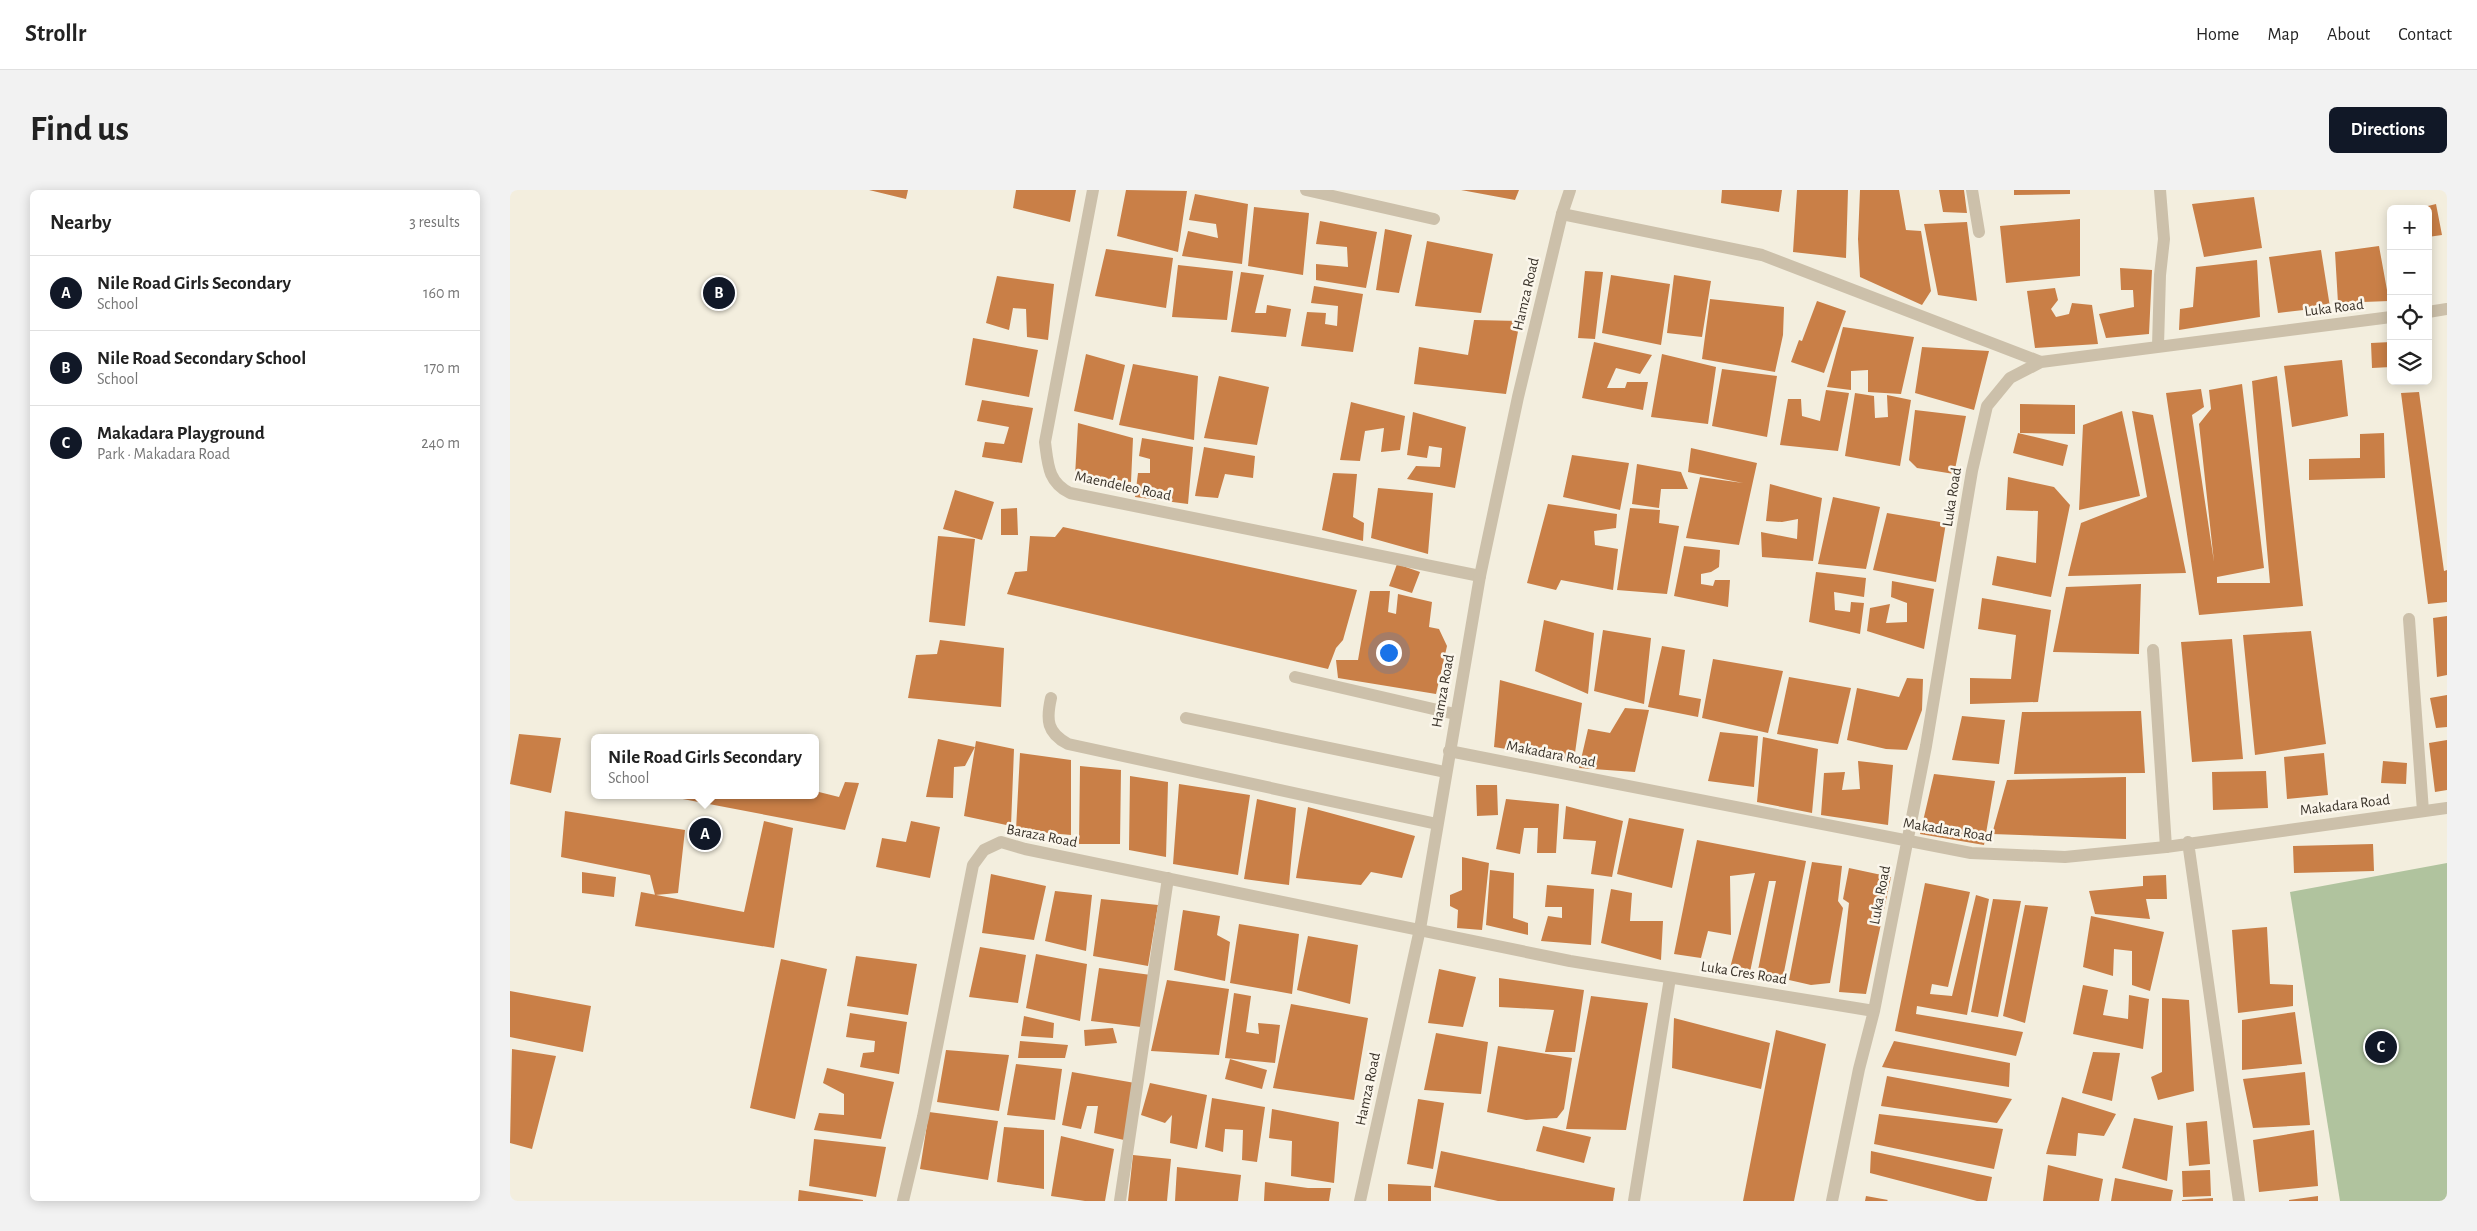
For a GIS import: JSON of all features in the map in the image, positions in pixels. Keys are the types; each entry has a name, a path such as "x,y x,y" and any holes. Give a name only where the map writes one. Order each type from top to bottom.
{"street":[{"name":"Maendeleo Road","path":"1093,190 1045,442 1048,467 1057,486 1080,495 1480,576"},
{"path":"1306,190 1434,219"},
{"name":"Hamza Road","path":"1360,1201 1420,929 1445,772 1480,576 1518,397 1562,214 1570,190"},
{"path":"1972,190 1979,232"},
{"path":"2158,346 2160,276 2164,239 2160,190"},
{"path":"1562,214 1762,255 2041,362"},
{"path":"2432,311 2447,309"},
{"name":"Luka Road","path":"1874,1011 1926,746 1972,471 1987,406 2010,378 2041,362 2387,317"},
{"path":"2409,619 2424,811"},
{"path":"2152,650 2166,847"},
{"path":"1296,677 1455,714"},
{"path":"1051,698 1048,709 1050,729 1057,738 1068,744 1437,824"},
{"path":"1186,718 1445,772"},
{"name":"Makadara Road","path":"1449,751 1971,853 2065,857 2166,847 2188,842 2447,808"},
{"name":"Baraza Road","path":"903,1201 923,1117 973,865 984,850 1001,842 1420,929"},
{"path":"2188,842 2239,1201"},
{"path":"1120,1201 1168,878"},
{"name":"Luka Cres Road","path":"1420,929 1570,961 1874,1011"},
{"path":"1634,1201 1670,978"},
{"path":"1832,1201 1874,1011"}],"green space":[{"path":"2447,863 2447,1201 2340,1201 2290,892"}],"building":[{"path":"869,190 908,190 906,199"},
{"path":"1016,190 1076,190 1070,222 1013,208"},
{"path":"1126,190 1187,191 1178,252 1117,236"},
{"path":"1461,190 1519,190 1515,200"},
{"path":"1722,190 1782,190 1779,212 1721,203"},
{"path":"1797,190 1848,190 1846,258 1793,252"},
{"path":"1860,190 1899,190 1906,230 1921,231 1931,291 1922,305 1860,277 1858,239"},
{"path":"1939,190 1964,190 1967,213 1943,212"},
{"path":"2014,190 2070,190 2070,194 2014,195"},
{"path":"1195,194 1248,204 1242,264 1182,256 1188,231 1218,238 1216,224 1189,220"},
{"path":"2254,197 2262,248 2204,257 2192,204"},
{"path":"2436,204 2442,235 2432,236 2432,205"},
{"path":"1254,207 1309,213 1303,275 1248,266"},
{"path":"2080,219 2080,276 2006,283 2000,226"},
{"path":"1320,221 1377,232 1366,288 1316,280 1316,264 1348,267 1347,247 1316,244"},
{"path":"1967,222 1977,301 1938,295 1924,224"},
{"path":"1385,229 1412,235 1399,293 1376,290"},
{"path":"1427,241 1493,254 1481,313 1415,306"},
{"path":"2379,246 2387,290 2387,301 2338,303 2335,252"},
{"path":"1106,249 1173,258 1166,308 1095,296"},
{"path":"2321,250 2330,307 2278,313 2269,257"},
{"path":"2257,260 2260,317 2179,330 2180,309 2193,307 2196,267"},
{"path":"1178,265 1233,271 1227,320 1172,317"},
{"path":"2120,268 2152,270 2149,334 2106,338 2099,314 2134,307 2133,290 2121,290"},
{"path":"1585,271 1603,272 1595,339 1578,338"},
{"path":"1241,272 1264,275 1255,313 1266,313 1267,305 1291,309 1286,337 1231,332"},
{"path":"1611,275 1670,284 1661,345 1602,333"},
{"path":"1674,275 1711,281 1702,337 1667,333"},
{"path":"997,276 1054,284 1048,340 1027,337 1026,309 1013,308 1009,330 986,323"},
{"path":"1314,286 1363,294 1353,352 1301,346 1307,312 1326,313 1325,324 1337,326 1338,306 1311,303"},
{"path":"2055,288 2058,300 2051,309 2056,317 2069,314 2072,303 2092,305 2098,344 2035,348 2027,291"},
{"path":"1710,299 1784,307 1783,335 1775,372 1702,359"},
{"path":"1817,301 1846,311 1824,373 1791,362 1799,340 1802,341"},
{"path":"1474,320 1520,321 1506,394 1414,384 1419,347 1468,355"},
{"path":"1843,327 1914,337 1901,394 1868,392 1868,370 1851,371 1851,390 1827,387"},
{"path":"973,338 1038,350 1029,397 965,385"},
{"path":"1594,342 1652,355 1640,374 1616,368 1607,388 1625,388 1627,382 1648,382 1643,410 1582,398"},
{"path":"2387,342 2387,367 2372,368 2371,343"},
{"path":"1922,347 1989,351 1974,410 1915,393"},
{"path":"1086,354 1125,365 1113,420 1074,411"},
{"path":"1662,354 1716,367 1708,424 1651,417"},
{"path":"2342,360 2348,416 2292,427 2284,366"},
{"path":"1133,364 1198,376 1194,440 1119,425"},
{"path":"1722,369 1777,376 1767,437 1712,426"},
{"path":"1219,376 1269,387 1257,445 1204,438"},
{"path":"2277,376 2303,606 2199,615 2166,393 2201,389 2204,407 2192,415 2214,562 2199,424 2211,409 2209,390 2242,384 2264,568 2217,577 2217,583 2270,583 2252,381"},
{"path":"1826,390 1849,393 1838,451 1780,445 1788,399 1801,399 1802,416 1820,421"},
{"path":"2419,392 2444,571 2447,570 2447,602 2428,604 2401,393"},
{"path":"1855,393 1874,396 1875,418 1888,417 1887,395 1911,400 1900,466 1845,456"},
{"path":"982,400 1033,408 1022,463 982,457 985,442 1004,444 1009,427 977,421"},
{"path":"1351,402 1405,416 1400,450 1381,452 1384,428 1365,431 1360,461 1340,460"},
{"path":"2020,404 2075,405 2075,434 2020,433"},
{"path":"1915,410 1966,416 1954,474 1917,468 1909,460"},
{"path":"2122,411 2140,496 2079,510 2083,425"},
{"path":"2132,411 2153,415 2186,573 2068,576 2081,523 2147,497"},
{"path":"1413,412 1466,427 1455,488 1407,479 1416,466 1440,467 1442,448 1429,446 1427,458 1407,455"},
{"path":"1078,423 1133,438 1131,482 1075,476"},
{"path":"2018,433 2068,445 2063,466 2013,453"},
{"path":"2384,433 2385,478 2309,480 2309,459 2360,458 2360,434"},
{"path":"1142,438 1193,447 1188,504 1135,497 1138,473 1150,473 1150,459 1139,456"},
{"path":"1204,447 1255,456 1253,478 1225,474 1218,498 1195,496"},
{"path":"1691,448 1757,463 1739,545 1686,538 1700,477 1743,483 1688,472"},
{"path":"1572,455 1629,463 1620,510 1563,497"},
{"path":"1637,464 1681,472 1688,489 1661,489 1659,508 1632,504"},
{"path":"1333,473 1357,474 1353,517 1364,523 1363,541 1322,530"},
{"path":"2008,477 2054,487 2070,505 2051,597 1992,585 1997,556 2036,563 2038,511 2006,510"},
{"path":"1770,484 1822,498 1813,561 1762,557 1761,532 1797,539 1798,519 1782,522 1766,521"},
{"path":"1378,488 1433,493 1428,554 1371,538"},
{"path":"955,490 994,502 982,540 943,529"},
{"path":"1833,497 1880,507 1866,569 1818,564"},
{"path":"1548,504 1617,514 1616,528 1594,531 1595,545 1618,549 1613,590 1561,580 1556,590 1527,583"},
{"path":"1017,508 1018,535 1001,535 1001,509"},
{"path":"1630,508 1660,510 1659,523 1679,526 1667,594 1617,590"},
{"path":"1887,513 1946,523 1936,582 1873,570"},
{"path":"1063,527 1357,590 1343,640 1336,648 1328,669 1007,594 1015,572 1027,571 1030,536 1055,537"},
{"path":"938,536 975,539 965,626 929,622"},
{"path":"1684,546 1720,550 1719,567 1711,572 1701,574 1701,584 1713,586 1715,580 1730,580 1728,607 1674,596"},
{"path":"1397,564 1420,572 1412,593 1389,586"},
{"path":"1816,572 1866,578 1864,597 1834,592 1835,610 1850,612 1851,602 1864,603 1860,634 1809,622"},
{"path":"1892,581 1934,589 1924,649 1867,631 1870,608 1890,604 1886,623 1907,622 1907,603 1891,597"},
{"path":"2141,584 2139,654 2053,652 2066,587"},
{"path":"1370,591 1390,591 1388,612 1396,614 1398,594 1432,602 1429,627 1439,629 1447,646 1436,694 1338,678 1336,660 1358,660"},
{"path":"1982,598 2051,610 2038,702 1970,704 1970,678 2011,679 2016,635 1978,629"},
{"path":"2447,616 2447,675 2437,677 2433,618"},
{"path":"1544,620 1594,633 1588,694 1535,671"},
{"path":"1603,630 1651,638 1644,704 1594,691"},
{"path":"2311,631 2326,744 2255,755 2243,635"},
{"path":"2232,639 2243,759 2192,762 2181,642"},
{"path":"940,640 1004,648 1001,707 908,698 916,655 937,654"},
{"path":"1662,646 1685,650 1679,695 1701,699 1698,717 1648,707"},
{"path":"1713,659 1783,671 1768,733 1702,718"},
{"path":"1789,677 1851,688 1838,744 1777,734"},
{"path":"1907,678 1923,679 1922,710 1907,750 1886,749 1847,740 1857,688 1899,697"},
{"path":"1500,680 1582,703 1574,760 1494,747"},
{"path":"2447,695 2447,727 2436,728 2430,698"},
{"path":"1625,708 1649,710 1635,772 1579,768 1588,729 1610,733"},
{"path":"2141,711 2145,773 2014,774 2022,712"},
{"path":"1962,716 2005,720 1999,764 1952,760"},
{"path":"1720,732 1758,736 1754,787 1708,781"},
{"path":"519,734 561,738 551,793 510,784"},
{"path":"1763,737 1818,749 1812,813 1757,802"},
{"path":"938,739 975,747 965,766 954,767 953,798 926,797"},
{"path":"2447,740 2447,790 2435,792 2429,743"},
{"path":"976,741 1014,749 1011,826 964,816"},
{"path":"1020,753 1071,760 1071,835 1016,830"},
{"path":"2324,753 2328,795 2287,799 2284,757"},
{"path":"1858,761 1893,765 1888,825 1821,815 1824,773 1845,772 1842,790 1860,789"},
{"path":"2383,761 2407,763 2406,784 2381,783"},
{"path":"1080,766 1121,770 1120,844 1079,844"},
{"path":"2266,771 2268,808 2213,810 2212,772"},
{"path":"1934,774 1995,781 1984,845 1920,834"},
{"path":"1130,776 1168,782 1166,857 1129,850"},
{"path":"2126,777 2126,839 1992,834 2007,780"},
{"path":"845,782 859,783 845,830 683,799 819,799 819,792 839,797"},
{"path":"1179,784 1250,795 1238,875 1173,864"},
{"path":"1476,785 1497,785 1498,815 1477,816"},
{"path":"1257,799 1296,808 1289,885 1244,879"},
{"path":"1506,799 1559,804 1556,853 1537,853 1538,828 1524,828 1520,854 1496,849"},
{"path":"1566,806 1623,821 1612,877 1591,874 1596,841 1563,839"},
{"path":"1308,807 1415,836 1402,878 1371,872 1361,885 1296,878"},
{"path":"565,811 685,830 678,893 655,895 650,875 561,857"},
{"path":"1629,818 1684,829 1672,888 1617,874"},
{"path":"764,821 793,828 774,948 635,926 641,892 744,912"},
{"path":"911,821 940,827 930,878 876,867 882,838 906,842"},
{"path":"1697,840 1806,861 1782,982 1757,975 1776,881 1769,881 1750,972 1730,968 1755,873 1730,876 1731,935 1708,931 1701,958 1674,954"},
{"path":"2373,844 2374,871 2294,873 2293,846"},
{"path":"1462,857 1489,863 1482,930 1457,928 1458,910 1450,906 1450,895 1462,890"},
{"path":"1812,862 1842,866 1838,901 1843,908 1830,983 1811,985 1789,980"},
{"path":"1849,868 1891,877 1866,994 1839,992 1849,903 1843,899"},
{"path":"1490,870 1514,873 1513,918 1528,923 1528,935 1486,925"},
{"path":"582,872 616,877 614,897 582,893"},
{"path":"991,874 1046,886 1034,940 982,933"},
{"path":"2166,875 2167,899 2146,899 2150,919 2095,914 2089,891 2143,886 2143,876"},
{"path":"1925,883 1970,892 1948,987 1932,984 1930,994 1952,996 1976,895 1989,899 1967,1015 1917,1006 1916,1014 2023,1032 2016,1056 1895,1031"},
{"path":"1547,885 1594,889 1591,945 1541,941 1548,916 1562,918 1562,907 1545,907"},
{"path":"1611,889 1632,893 1630,921 1663,921 1661,960 1601,943"},
{"path":"1055,891 1092,895 1086,951 1045,941"},
{"path":"1101,899 1158,905 1148,966 1093,956"},
{"path":"1993,899 2021,901 1998,1017 1971,1012"},
{"path":"2025,905 2048,907 2025,1023 2003,1016"},
{"path":"1183,910 1220,916 1217,935 1230,942 1225,981 1174,970"},
{"path":"2091,916 2164,932 2150,991 2132,985 2132,951 2114,949 2113,976 2083,967"},
{"path":"1239,924 1299,934 1292,994 1230,983"},
{"path":"2267,927 2270,984 2293,985 2293,1006 2238,1013 2232,930"},
{"path":"1308,936 1358,945 1350,1004 1297,990"},
{"path":"980,947 1026,955 1018,1003 969,997"},
{"path":"1036,954 1087,964 1080,1021 1026,1008"},
{"path":"856,956 917,964 908,1015 847,1006"},
{"path":"781,959 827,969 795,1119 750,1108"},
{"path":"1099,968 1151,975 1141,1027 1091,1021"},
{"path":"1439,969 1476,977 1463,1027 1428,1023"},
{"path":"1499,978 1584,990 1575,1052 1545,1052 1554,1010 1499,1007"},
{"path":"1167,980 1229,989 1219,1055 1151,1051"},
{"path":"2083,985 2108,990 2103,1015 2128,1019 2129,995 2149,999 2143,1049 2073,1034"},
{"path":"510,991 591,1006 583,1052 510,1037"},
{"path":"1234,993 1251,996 1246,1032 1259,1034 1258,1023 1280,1025 1275,1063 1225,1058"},
{"path":"1591,996 1648,1003 1626,1130 1566,1129"},
{"path":"2162,998 2189,1000 2194,1091 2158,1100 2151,1077 2162,1072"},
{"path":"1291,1004 1368,1018 1354,1100 1273,1088"},
{"path":"2295,1012 2302,1064 2242,1070 2242,1020"},
{"path":"850,1013 907,1022 899,1074 860,1067 863,1053 874,1052 875,1041 846,1037"},
{"path":"1024,1016 1054,1023 1053,1038 1021,1036"},
{"path":"1674,1018 1770,1043 1761,1089 1672,1068"},
{"path":"1113,1028 1117,1043 1085,1046 1084,1030"},
{"path":"1776,1030 1826,1044 1794,1201 1743,1201"},
{"path":"1436,1033 1488,1042 1481,1094 1424,1090"},
{"path":"1020,1041 1068,1045 1065,1058 1018,1058"},
{"path":"1894,1041 2010,1063 2009,1087 1882,1067"},
{"path":"1498,1046 1572,1058 1564,1109 1557,1118 1526,1120 1487,1112"},
{"path":"512,1049 556,1056 532,1149 510,1143"},
{"path":"946,1050 1009,1055 999,1111 937,1102"},
{"path":"2093,1052 2120,1053 2112,1101 2082,1093"},
{"path":"1230,1059 1267,1070 1262,1089 1225,1079"},
{"path":"1016,1064 1062,1069 1055,1120 1007,1115"},
{"path":"827,1068 894,1082 881,1139 814,1130 819,1113 844,1115 844,1094 823,1083"},
{"path":"1072,1072 1135,1083 1124,1140 1094,1133 1098,1106 1087,1106 1081,1129 1062,1125"},
{"path":"2305,1072 2310,1125 2253,1128 2243,1079"},
{"path":"1887,1076 2012,1099 1997,1123 1881,1106"},
{"path":"1150,1083 1207,1095 1197,1149 1170,1143 1172,1115 1165,1123 1141,1115"},
{"path":"2062,1097 2116,1114 2104,1136 2078,1133 2076,1156 2046,1154"},
{"path":"1212,1098 1265,1107 1257,1162 1242,1160 1243,1130 1225,1129 1223,1152 1205,1147"},
{"path":"1418,1099 1444,1103 1433,1169 1407,1164"},
{"path":"1272,1109 1339,1122 1334,1183 1291,1176 1292,1141 1269,1138"},
{"path":"929,1112 998,1121 988,1180 920,1169"},
{"path":"1879,1114 2003,1129 1994,1169 1874,1144"},
{"path":"2134,1118 2173,1126 2167,1181 2122,1168"},
{"path":"2207,1121 2210,1164 2189,1166 2186,1123"},
{"path":"1543,1126 1591,1137 1584,1163 1536,1151"},
{"path":"1004,1127 1044,1130 1044,1189 997,1182"},
{"path":"2314,1130 2318,1186 2259,1192 2253,1140"},
{"path":"1061,1136 1114,1149 1105,1201 1085,1201 1051,1196"},
{"path":"814,1139 886,1147 876,1197 809,1186"},
{"path":"1441,1151 1615,1188 1613,1201 1498,1201 1434,1187"},
{"path":"1871,1151 1992,1177 1987,1201 1977,1201 1870,1173"},
{"path":"1133,1155 1171,1159 1167,1201 1128,1201"},
{"path":"2048,1165 2103,1179 2099,1201 2043,1201"},
{"path":"1177,1167 1241,1175 1238,1201 1175,1201"},
{"path":"2210,1170 2211,1196 2183,1197 2182,1171"},
{"path":"2115,1178 2173,1190 2171,1201 2111,1201"},
{"path":"1265,1182 1308,1188 1331,1188 1329,1201 1264,1201"},
{"path":"1388,1184 1431,1186 1431,1201 1388,1201"},
{"path":"799,1190 863,1200 863,1201 798,1201"},
{"path":"1866,1196 1888,1200 1865,1201"},
{"path":"2318,1196 2318,1201 2289,1201 2289,1200"},
{"path":"2213,1198 2213,1201 2182,1201 2182,1200"}],"place":[{"name":"Nile Road Secondary School","path":"719,293"},
{"name":"Nile Road Girls Secondary","path":"705,834"},
{"name":"Makadara Playground","path":"2381,1047"}]}
